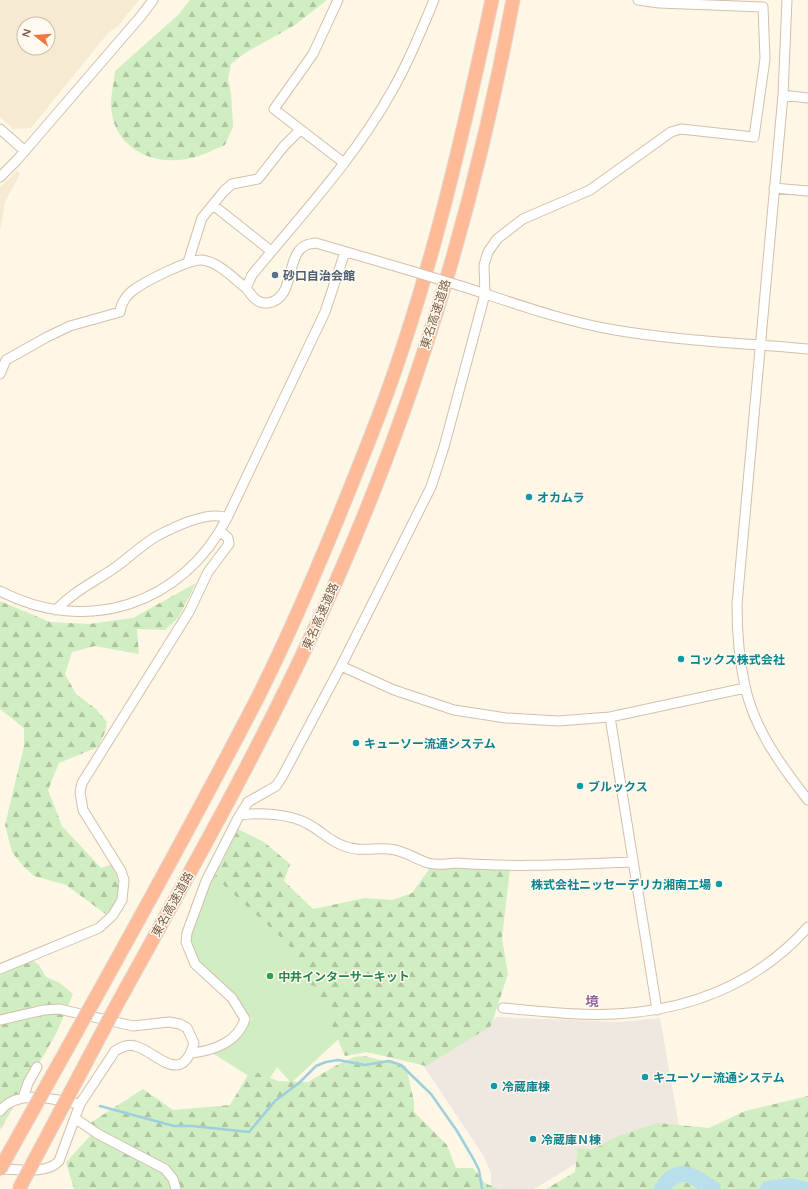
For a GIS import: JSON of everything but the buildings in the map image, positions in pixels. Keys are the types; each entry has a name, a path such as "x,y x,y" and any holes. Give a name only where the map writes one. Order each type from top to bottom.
{"highway":[{"name":"東名高速道路","path":"0,1169 96,998 259,694 317,568 371,437 404,344 433,247 468,110 492,0"},
{"name":"東名高速道路","path":"19,1189 115,1008 245,770 308,644 362,518 406,403 442,296 477,169 503,53 513,0"}],"street":[{"path":"0,177 25,151 141,16 152,0"},
{"path":"338,0 312,54 274,109 344,163"},
{"path":"246,288 252,275 344,163 392,92 411,56 434,0"},
{"path":"191,1053 215,1048 231,1039 242,1029 245,1019 232,998 195,964 186,942 187,933 206,881 248,802 276,786 282,777 341,666 431,487 444,447 485,294 484,265 488,252 497,239 523,220 590,190 671,132 682,129 754,137 765,59 763,7 659,3 638,0"},
{"path":"787,0 783,95 736,604 738,644 745,688 755,715 768,742 784,770 808,800"},
{"path":"783,95 808,98"},
{"path":"0,129 25,151"},
{"path":"188,262 202,218 213,205 232,184 258,179 284,146 300,130"},
{"path":"774,188 808,191"},
{"path":"213,205 271,251"},
{"path":"0,374 3,358 70,326 120,312 121,306 134,289 188,262 202,260 215,264 246,288 255,300 265,303 274,302 285,290 297,254 302,247 308,244 316,243 566,319 615,330 666,337 808,349"},
{"path":"0,591 20,602 56,610 79,612 104,610 126,606 159,592 188,571 201,558 220,531 227,518 325,312 345,252"},
{"path":"56,610 70,596 114,568 158,536 200,518 221,515 227,518"},
{"path":"0,969 99,928 118,908 124,890 123,875 83,810 80,792 82,783 189,612 208,572 229,544 228,538 220,531"},
{"path":"341,666 394,690 454,710 506,718 558,721 610,717 745,688"},
{"path":"610,717 657,1010"},
{"path":"240,815 256,813 290,818 307,823 343,846 355,849 390,849 412,855 428,863 440,865 452,863 494,866 633,862"},
{"path":"503,1008 614,1014 657,1010 682,1005 717,993 742,979 778,955 808,927"},
{"path":"0,1020 44,1010 59,1009 133,1026 175,1023 187,1028 192,1035 194,1043 191,1053 182,1062 173,1065 166,1064 136,1046 122,1047 115,1051 80,1104 76,1119 59,1161 54,1167 46,1169 0,1169"},
{"path":"23,1098 28,1083 37,1067"},
{"path":"0,1111 5,1104 23,1098 46,1098 80,1104"},
{"path":"76,1119 98,1134 166,1169 173,1179 176,1189"}],"shaded area":[{"path":"0,0 139,0 118,26 108,33 31,128 13,129 0,117"},
{"path":"17,171 20,174 5,202 0,231 0,187"},
{"path":"497,1017 620,1022 660,1018 681,1137 587,1157 534,1189 491,1189 491,1173 483,1155 423,1065"}],"green space":[{"path":"190,0 327,0 295,25 245,53 231,64 228,79 231,93 233,127 225,145 187,159 173,160 147,156 126,142 118,132 113,119 111,97 115,71 178,15"},
{"path":"196,583 178,618 165,630 137,629 139,654 95,646 72,652 65,674 76,694 96,709 107,722 105,732 98,747 59,763 48,790 62,826 101,868 113,864 118,879 119,891 112,908 107,915 66,885 34,876 23,866 12,852 5,825 24,746 24,728 0,709 0,601 50,622 89,624 133,618"},
{"path":"238,829 264,842 290,864 284,881 313,909 365,898 392,900 412,893 432,865 510,869 502,938 508,974 491,1026 426,1066 367,1052 345,1056 323,1004 318,1000 315,986 310,985 307,968 286,942 215,877"},
{"name":"中井インターサーキット","path":"218,865 279,907 344,1034 291,1083 277,1067 265,1086 212,1053 241,1034 252,1019 221,981 199,961 194,953 190,939 208,884"},
{"path":"29,958 39,965 46,977 60,983 73,994 56,1034 0,1130 0,975 11,965"},
{"path":"364,1056 406,1066 414,1102 414,1112 447,1145 456,1168 473,1168 485,1183 498,1189 74,1189 66,1162 90,1136 90,1123 143,1089 173,1110 230,1105 251,1070 278,1081 308,1082 354,1057"},
{"path":"808,1096 808,1189 546,1189 575,1172 578,1148 592,1149 618,1136 658,1123 709,1128 745,1111"}],"waterway":[{"path":"100,1106 174,1126 192,1126 249,1132 275,1101 299,1083 316,1066 326,1062 338,1060 365,1065 389,1061 401,1065 431,1094 457,1131 474,1160 479,1170 482,1189"},
{"path":"662,1189 668,1181 674,1176 680,1174 692,1176 713,1189"},
{"path":"768,1189 790,1186 803,1189"}],"place":[{"name":"砂口自治会館","path":"275,275"},
{"name":"オカムラ","path":"529,497"},
{"name":"コックス株式会社","path":"681,659"},
{"name":"キューソー流通システム","path":"356,743"},
{"name":"ブルックス","path":"580,786"},
{"name":"株式会社ニッセーデリカ湘南工場","path":"719,884"},
{"name":"中井インターサーキット","path":"270,976"},
{"name":"キユーソー流通システム","path":"645,1077"},
{"name":"冷蔵庫棟","path":"494,1086"},
{"name":"冷蔵庫Ｎ棟","path":"533,1139"}],"district":[{"name":"境","path":"592,1001"}]}
